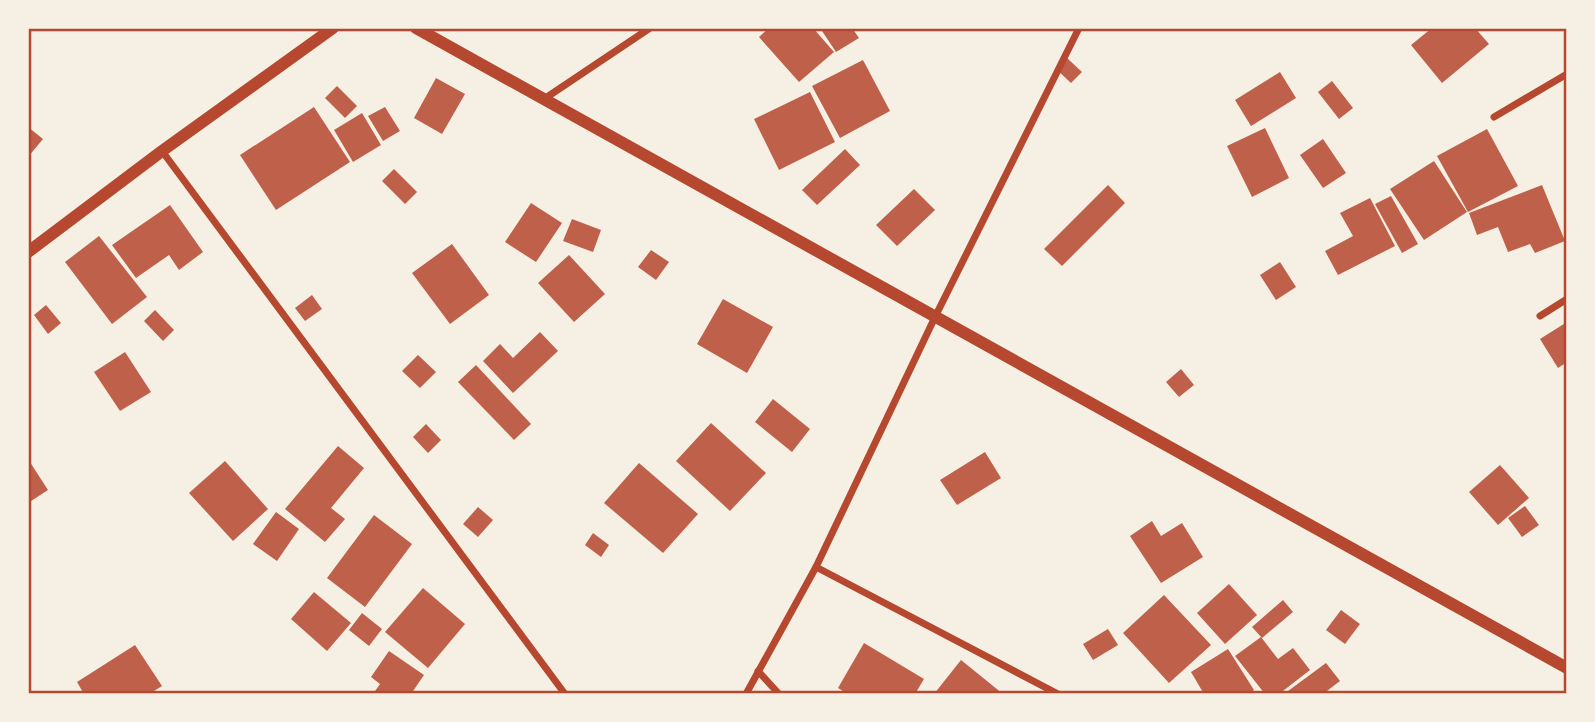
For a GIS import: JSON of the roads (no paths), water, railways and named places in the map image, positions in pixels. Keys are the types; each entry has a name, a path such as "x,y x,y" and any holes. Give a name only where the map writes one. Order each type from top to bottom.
{"street":[{"path":"28,252 333,28"},
{"path":"416,28 1567,668"},
{"path":"544,99 650,28"},
{"path":"746,694 816,567 935,317 1079,28"},
{"path":"1494,117 1567,74"},
{"path":"162,151 565,694"},
{"path":"1540,316 1567,299"},
{"path":"816,567 1058,694"},
{"path":"758,671 779,694"}]}
